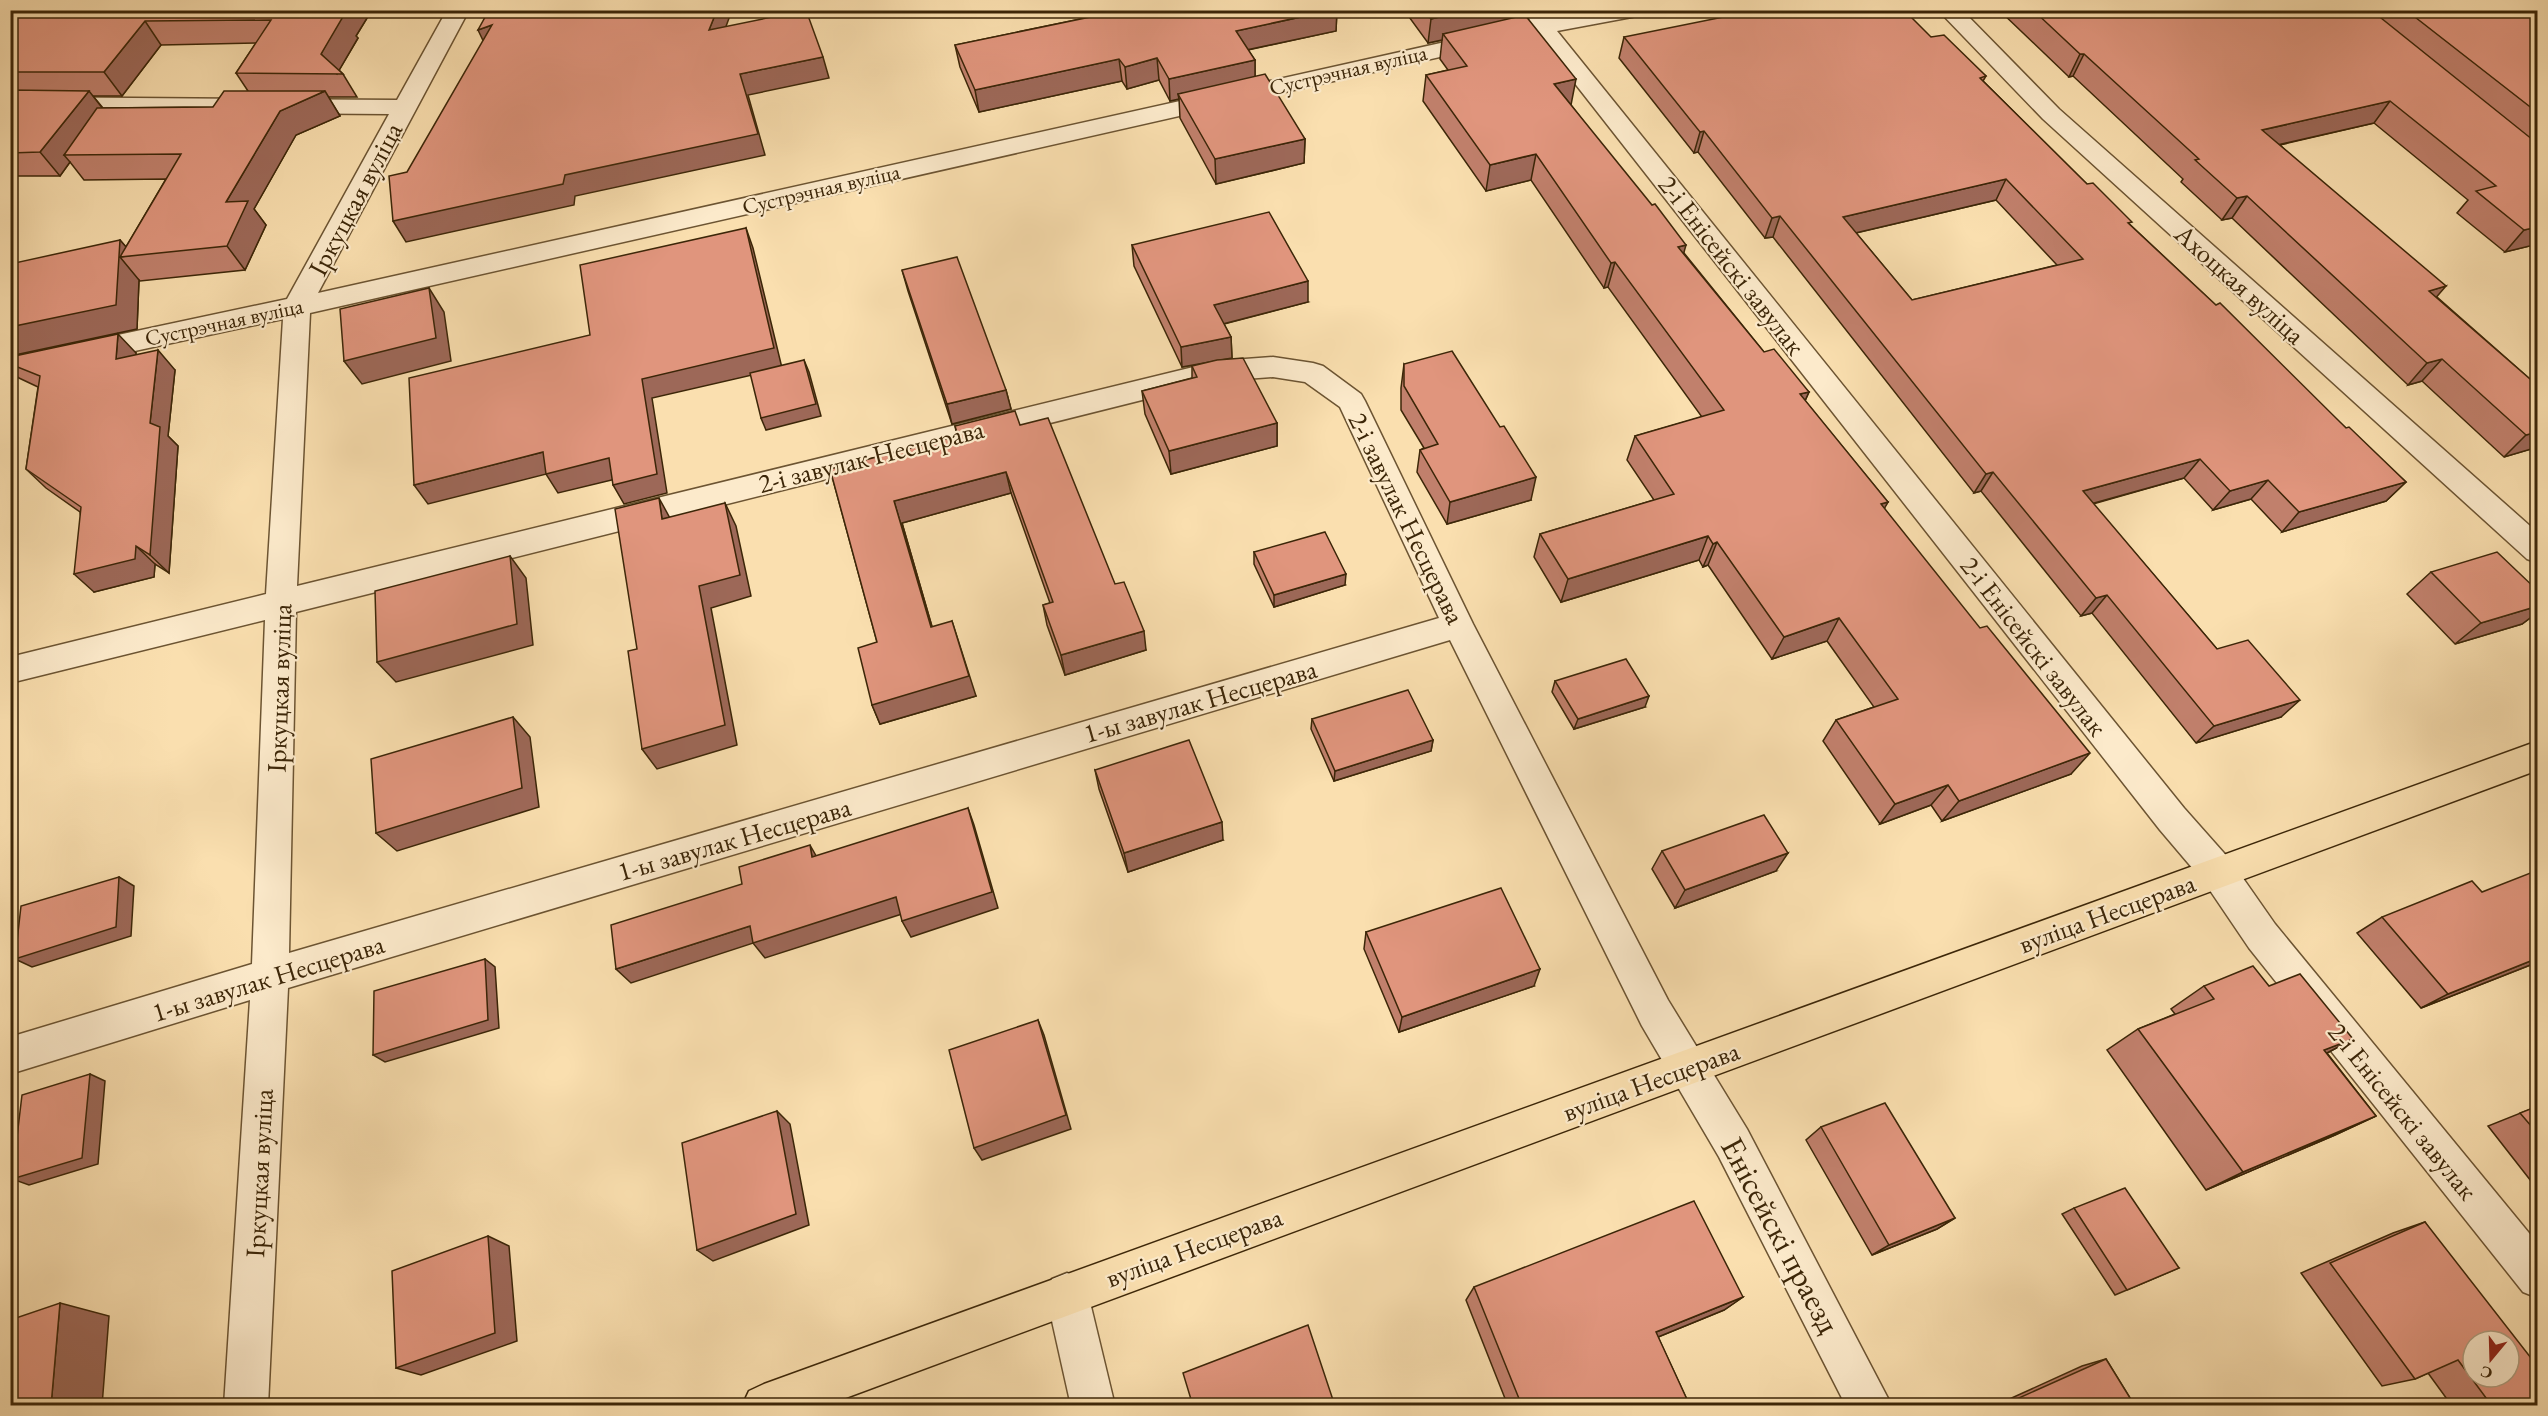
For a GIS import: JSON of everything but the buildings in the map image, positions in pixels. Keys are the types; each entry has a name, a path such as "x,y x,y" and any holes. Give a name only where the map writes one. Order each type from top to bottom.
{"main road":[{"name":"вуліца Несцерава","path":"764,1406 2538,755"}],"street":[{"name":"Іркуцкая вуліца","path":"246,1406 270,976 281,602 297,306 458,10"},
{"name":"Сустрэчная вуліца","path":"10,368 297,306 1541,19 1632,10"},
{"name":"Ахоцкая вуліца","path":"1949,10 2051,114 2538,551"},
{"name":"2-і Енісейскі завулак","path":"1541,19 2172,819 2218,872 2262,936 2538,1277"},
{"path":"10,104 404,107"},
{"name":"2-і завулак Несцерава","path":"10,670 1218,371 1273,367 1313,373 1351,401 1458,625 1655,1013 1687,1068"},
{"name":"1-ы завулак Несцерава","path":"10,1056 270,976 1458,625"},
{"name":"Енісейскі праезд","path":"1687,1068 1733,1143 1870,1406"},
{"path":"1066,1294 1092,1406"}]}
